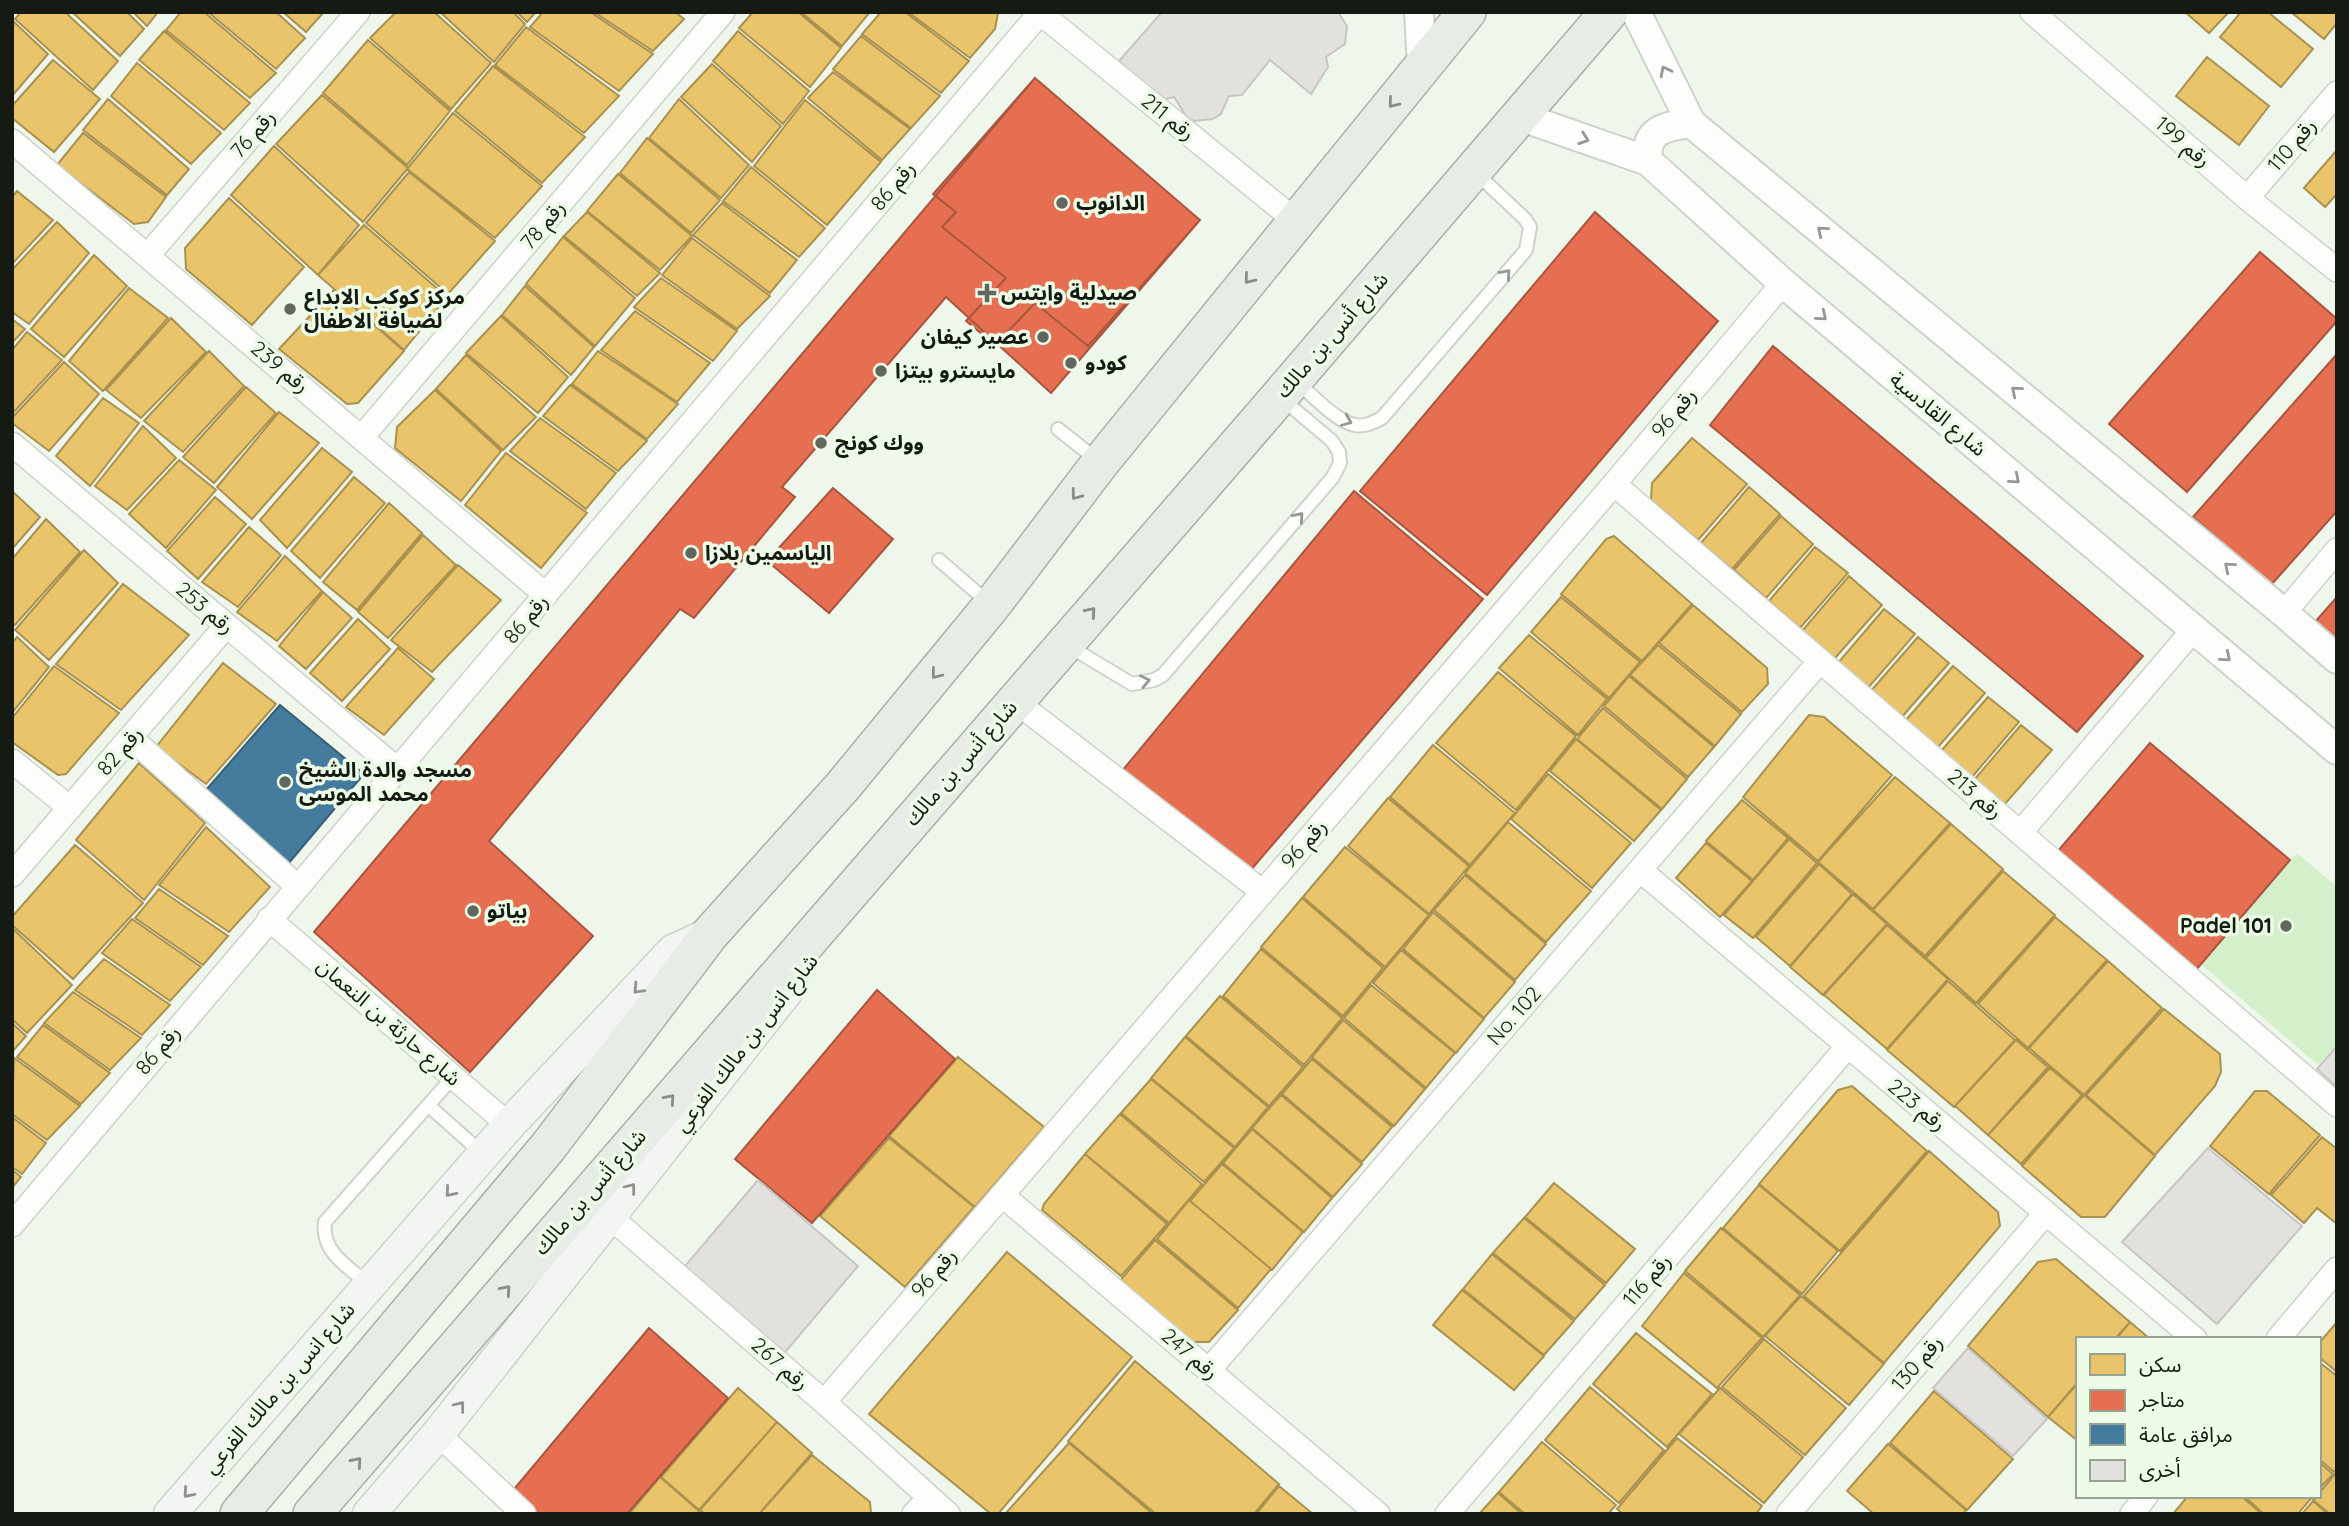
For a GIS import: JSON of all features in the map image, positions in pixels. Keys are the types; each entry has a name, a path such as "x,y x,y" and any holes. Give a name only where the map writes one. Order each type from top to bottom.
{"main road":[{"path":"239,1514 548,1147 710,934 843,786 992,605 1100,463 1467,12"},
{"name":"شارع أنس بن مالك","path":"312,1514 1609,12"},
{"name":"شارع انس بن مالك الفرعي","path":"369,1514 438,1434 1015,701"},
{"name":"شارع انس بن مالك الفرعي","path":"170,1514 509,1125 673,951 710,934"}],"street":[{"name":"رقم 76","path":"148,255 358,12"},
{"name":"رقم 78","path":"362,437 723,12"},
{"path":"1419,12 1422,66"},
{"path":"1636,12 1691,123 2337,659"},
{"name":"رقم 211","path":"1040,13 1296,221"},
{"name":"رقم 86","path":"12,1225 1040,13"},
{"name":"رقم 199","path":"2034,13 2247,198 2337,270"},
{"name":"رقم 110","path":"2247,198 2337,93"},
{"name":"شارع القادسية","path":"1519,116 1648,161 1783,283 2337,750"},
{"path":"1648,161 1647,147 1654,134 1670,125 1691,123"},
{"name":"رقم 239","path":"12,141 546,595"},
{"name":"رقم 96","path":"824,1402 1614,484 1783,283"},
{"name":"رقم 253","path":"12,444 398,770"},
{"name":"رقم 213","path":"1614,484 2337,1105"},
{"path":"2284,613 2337,550"},
{"name":"رقم 82","path":"12,875 226,626"},
{"path":"2020,833 2193,629"},
{"name":"No. 102","path":"1209,1370 1820,661"},
{"path":"1015,701 1263,892"},
{"path":"131,738 297,886"},
{"path":"12,761 70,808"},
{"name":"رقم 223","path":"1640,870 2193,1337"},
{"name":"شارع حارثة بن النعمان","path":"269,919 509,1125"},
{"name":"رقم 116","path":"1447,1514 1847,1046"},
{"name":"رقم 247","path":"1002,1195 1378,1514"},
{"name":"رقم 130","path":"1788,1514 2046,1213"},
{"name":"رقم 267","path":"609,1216 824,1402 922,1506 948,1514"},
{"path":"2280,1337 2337,1269"},
{"path":"438,1434 524,1514"},
{"path":"2132,1514 2144,1498"}],"lane":[{"path":"1287,388 1352,425 1363,425 1382,418 1526,250 1530,226 1473,170"},
{"path":"1064,643 1132,684 1154,680 1163,675 1333,477 1340,463 1339,452 1332,441 1287,388"},
{"path":"1058,429 1100,463"},
{"path":"939,560 992,605"},
{"path":"369,1285 328,1249 323,1235 325,1222 453,1077"},
{"path":"428,1105 484,1154"}],"green space":[{"name":"Padel 101","path":"2297,853 2337,887 2337,1044 2318,1065 2202,965"}],"building: سكن":[{"path":"21,12 65,12 118,61 93,90 15,19"},
{"path":"72,12 127,12 144,29 120,56"},
{"path":"133,12 158,12 147,26"},
{"path":"181,12 204,12 276,73 250,98 166,30"},
{"path":"208,12 276,12 305,38 276,69"},
{"path":"283,12 324,12 306,32"},
{"path":"396,12 434,12 491,63 451,109 370,38"},
{"path":"440,12 513,12 525,24 494,62"},
{"path":"517,12 536,12 527,22"},
{"path":"543,12 590,12 653,54 619,91 530,27"},
{"path":"594,12 675,12 684,19 653,51"},
{"path":"753,12 798,12 841,48 810,87 739,28"},
{"path":"801,12 870,12 842,46"},
{"path":"881,12 905,12 969,61 941,93 862,34"},
{"path":"908,12 998,13 995,29 970,58"},
{"path":"2185,12 2229,12 2209,33"},
{"path":"2241,12 2268,12 2313,49 2281,87 2220,37"},
{"path":"2291,12 2337,12 2337,23 2324,39"},
{"path":"14,22 48,54 12,96 12,25"},
{"path":"526,27 619,96 584,133 495,65"},
{"path":"164,31 250,103 224,130 139,60"},
{"path":"738,31 809,91 783,124 713,61"},
{"path":"861,36 940,96 911,128 833,69"},
{"path":"368,40 450,111 407,165 323,93"},
{"path":"2207,57 2269,106 2239,145 2176,96"},
{"path":"53,60 100,99 54,152 12,118 12,106"},
{"path":"137,63 221,133 191,164 111,96"},
{"path":"712,64 781,126 752,162 681,97"},
{"path":"493,66 585,137 542,183 455,111"},
{"path":"833,72 910,129 882,160 808,98"},
{"path":"322,95 408,168 363,222 276,144"},
{"path":"108,99 189,169 167,195 83,130"},
{"path":"679,99 749,165 721,198 649,138"},
{"path":"805,100 881,162 827,225 754,166"},
{"path":"453,113 542,186 495,238 407,169"},
{"path":"83,133 166,197 148,222 134,224 57,165"},
{"path":"647,138 720,200 691,233 620,173"},
{"path":"274,146 359,225 318,275 231,195"},
{"path":"2336,151 2337,194 2325,207 2304,188"},
{"path":"751,167 825,228 799,257 723,201"},
{"path":"409,172 495,241 448,294 366,223"},
{"path":"618,174 692,236 660,270 587,211"},
{"path":"17,191 53,220 12,264 12,197"},
{"path":"229,198 304,267 252,325 186,269 185,248"},
{"path":"722,203 797,260 770,293 693,235"},
{"path":"587,212 660,273 637,296 564,236"},
{"path":"57,222 89,253 29,324 12,312 12,270"},
{"path":"364,225 447,297 404,350 318,275"},
{"path":"563,237 635,298 595,346 526,284"},
{"path":"692,238 770,296 737,329 662,275"},
{"path":"94,255 127,286 64,357 31,329"},
{"path":"661,278 737,331 713,361 634,307"},
{"path":"525,286 594,347 571,375 502,315"},
{"path":"129,288 168,318 103,391 69,361"},
{"path":"334,290 404,351 358,403 347,404 279,349"},
{"path":"635,311 710,363 677,402 601,350"},
{"path":"501,316 568,377 538,413 466,353"},
{"path":"171,318 206,352 141,418 106,390"},
{"path":"12,319 25,329 12,343"},
{"path":"27,332 62,360 12,414 12,350"},
{"path":"209,351 244,386 183,452 144,421"},
{"path":"598,351 678,404 647,439 572,384"},
{"path":"466,355 536,417 503,450 436,389"},
{"path":"64,362 99,394 49,451 12,423 12,418"},
{"path":"570,385 647,441 618,471 543,416"},
{"path":"246,387 276,413 214,483 183,457"},
{"path":"435,390 501,451 461,501 395,448 397,427"},
{"path":"103,398 139,423 90,486 56,456"},
{"path":"279,412 319,443 252,519 217,487"},
{"path":"540,418 616,473 586,509 510,451"},
{"path":"143,426 176,458 127,510 95,486"},
{"path":"1692,438 1747,484 1698,540 1651,500 1652,483"},
{"path":"322,448 352,472 287,548 260,520"},
{"path":"506,453 587,513 541,568 465,505"},
{"path":"179,460 216,490 166,548 129,514"},
{"path":"354,477 385,503 320,578 291,551"},
{"path":"1749,487 1780,514 1732,569 1701,543"},
{"path":"12,491 40,517 12,549"},
{"path":"215,497 246,524 198,579 167,551"},
{"path":"389,503 422,533 357,610 323,582"},
{"path":"1781,516 1813,544 1766,598 1734,570"},
{"path":"46,519 80,552 15,625 12,623 12,559"},
{"path":"249,527 281,555 238,607 202,582"},
{"path":"423,535 456,565 388,638 358,612"},
{"path":"1614,536 1692,604 1642,661 1561,594 1606,539"},
{"path":"1815,547 1848,573 1800,628 1769,601"},
{"path":"84,550 118,583 49,660 15,630"},
{"path":"285,556 322,591 277,641 237,612"},
{"path":"458,565 501,600 432,672 391,640"},
{"path":"1849,576 1882,605 1835,658 1802,631"},
{"path":"123,584 189,635 121,710 56,664"},
{"path":"323,592 352,618 306,669 279,646"},
{"path":"1561,597 1640,662 1609,698 1531,632"},
{"path":"1693,605 1767,668 1768,684 1742,712 1659,643"},
{"path":"1884,609 1915,634 1868,688 1837,664"},
{"path":"358,619 390,649 342,701 310,673"},
{"path":"1529,635 1607,699 1578,735 1499,668"},
{"path":"17,637 49,667 12,713 12,643"},
{"path":"1918,637 1949,663 1901,718 1870,692"},
{"path":"1658,645 1741,714 1715,746 1630,675"},
{"path":"398,648 434,679 384,735 346,707"},
{"path":"223,663 276,704 206,784 156,747"},
{"path":"54,666 119,713 66,774 58,775 12,742 12,718"},
{"path":"1953,666 1985,693 1938,747 1906,720"},
{"path":"1498,672 1576,736 1516,810 1436,743"},
{"path":"1629,676 1714,747 1688,777 1604,706"},
{"path":"1988,697 2019,722 1972,777 1941,751"},
{"path":"1603,708 1687,779 1662,809 1577,739"},
{"path":"1809,715 1824,717 1892,775 1818,861 1743,797"},
{"path":"2021,725 2052,750 2005,804 1974,780"},
{"path":"1576,739 1661,810 1634,841 1550,771"},
{"path":"1433,745 1515,813 1470,865 1390,797"},
{"path":"139,763 205,823 144,900 76,840"},
{"path":"1548,774 1631,843 1592,888 1511,819"},
{"path":"1895,777 1950,823 1873,909 1818,862"},
{"path":"1388,798 1469,866 1429,914 1348,846"},
{"path":"1742,800 1788,838 1753,880 1706,841"},
{"path":"1508,822 1591,891 1546,942 1465,873"},
{"path":"1951,824 2003,869 1925,956 1873,910"},
{"path":"206,827 270,887 229,932 159,885"},
{"path":"1789,839 1817,863 1753,938 1724,915"},
{"path":"1706,843 1752,881 1720,917 1676,878"},
{"path":"75,845 143,903 73,979 12,925 12,917"},
{"path":"1345,847 1429,915 1385,967 1303,897"},
{"path":"1819,864 1852,894 1790,966 1756,937"},
{"path":"2003,871 2055,915 1976,1003 1926,958"},
{"path":"1465,875 1546,944 1515,980 1434,910"},
{"path":"159,889 228,936 203,965 135,918"},
{"path":"1853,894 1887,924 1823,995 1790,967"},
{"path":"1302,898 1383,968 1343,1016 1261,947"},
{"path":"1433,912 1515,982 1484,1018 1403,949"},
{"path":"2055,917 2107,960 2028,1048 1978,1004"},
{"path":"132,919 201,967 170,1001 102,953"},
{"path":"1887,925 1948,979 1887,1049 1824,995"},
{"path":"12,928 72,985 27,1033 12,1019"},
{"path":"1261,949 1342,1018 1304,1065 1223,996"},
{"path":"1401,950 1484,1019 1456,1053 1373,983"},
{"path":"104,959 170,1005 142,1035 75,990"},
{"path":"2108,961 2162,1008 2084,1095 2029,1048"},
{"path":"1948,981 2015,1040 1954,1107 1887,1050"},
{"path":"1371,985 1455,1053 1426,1088 1344,1018"},
{"path":"73,992 141,1038 110,1070 44,1023"},
{"path":"1220,996 1303,1067 1269,1106 1186,1036"},
{"path":"2164,1009 2220,1054 2221,1072 2215,1086 2155,1155 2086,1095"},
{"path":"1343,1020 1425,1089 1394,1126 1312,1057"},
{"path":"12,1023 26,1036 12,1052"},
{"path":"43,1025 110,1073 81,1104 17,1057"},
{"path":"1185,1037 1268,1107 1235,1147 1151,1078"},
{"path":"2016,1040 2048,1067 1988,1135 1955,1106"},
{"path":"958,1057 1044,1127 975,1207 889,1136"},
{"path":"14,1058 80,1106 47,1140 12,1114"},
{"path":"1312,1059 1392,1127 1362,1162 1282,1094"},
{"path":"2050,1068 2082,1095 2021,1164 1988,1135"},
{"path":"1151,1079 1234,1148 1204,1182 1121,1113"},
{"path":"1852,1086 1927,1151 1840,1251 1759,1184 1838,1090"},
{"path":"2255,1091 2267,1091 2320,1135 2269,1194 2210,1146"},
{"path":"1281,1095 1362,1164 1333,1197 1252,1128"},
{"path":"2084,1095 2155,1156 2105,1217 2081,1217 2022,1166"},
{"path":"1120,1114 1202,1184 1169,1223 1085,1154"},
{"path":"12,1117 46,1143 22,1174 12,1167"},
{"path":"1252,1129 1332,1198 1304,1232 1223,1163"},
{"path":"2322,1137 2337,1149 2337,1224 2317,1208 2304,1223 2271,1195"},
{"path":"889,1138 974,1207 905,1287 820,1216"},
{"path":"1929,1151 1998,1212 2000,1226 1884,1363 1804,1296"},
{"path":"1085,1154 1167,1224 1121,1276 1042,1210"},
{"path":"1222,1164 1303,1232 1272,1270 1190,1201"},
{"path":"12,1170 21,1177 12,1188"},
{"path":"1554,1183 1635,1249 1606,1283 1525,1217"},
{"path":"1759,1185 1838,1251 1802,1294 1723,1228"},
{"path":"1189,1200 1271,1269 1238,1308 1157,1239"},
{"path":"1524,1218 1605,1285 1575,1319 1493,1253"},
{"path":"1721,1228 1800,1295 1763,1337 1685,1271"},
{"path":"1155,1240 1238,1310 1209,1342 1193,1342 1118,1283"},
{"path":"1007,1252 1132,1357 998,1514 991,1514 869,1414"},
{"path":"1492,1254 1574,1321 1544,1355 1463,1289"},
{"path":"2056,1259 2130,1322 2117,1337 2076,1337 2076,1384 2048,1417 1968,1346 2038,1262"},
{"path":"1684,1273 1762,1338 1717,1388 1642,1326"},
{"path":"1462,1290 1544,1356 1514,1390 1433,1325"},
{"path":"1801,1296 1884,1364 1849,1405 1765,1336"},
{"path":"2130,1322 2148,1337 2118,1337"},
{"path":"2337,1322 2337,1372 2321,1359 2321,1341"},
{"path":"1636,1333 1712,1394 1667,1447 1593,1384"},
{"path":"1764,1339 1846,1408 1805,1455 1722,1387"},
{"path":"1135,1361 1279,1484 1254,1514 1156,1514 1068,1441"},
{"path":"2321,1364 2337,1376 2337,1469 2334,1472 2321,1461"},
{"path":"2076,1385 2076,1439 2048,1417"},
{"path":"1590,1387 1664,1450 1619,1503 1545,1440"},
{"path":"738,1388 777,1422 699,1510 661,1477"},
{"path":"1720,1388 1803,1457 1764,1503 1679,1434"},
{"path":"1934,1391 2013,1459 1967,1510 1890,1443"},
{"path":"777,1422 812,1453 759,1514 705,1514 700,1510"},
{"path":"1677,1438 1762,1506 1756,1514 1623,1514 1617,1509"},
{"path":"1542,1442 1616,1505 1608,1514 1525,1514 1499,1492"},
{"path":"1069,1443 1153,1514 1005,1514"},
{"path":"1888,1444 1966,1510 1963,1514 1874,1514 1847,1491"},
{"path":"812,1455 870,1502 871,1514 760,1513"},
{"path":"2321,1464 2333,1474 2321,1487"},
{"path":"2337,1472 2337,1514 2330,1514 2313,1500 2321,1498 2321,1491"},
{"path":"660,1477 699,1511 697,1514 629,1514"},
{"path":"1279,1486 1313,1514 1256,1514"},
{"path":"1498,1493 1522,1514 1479,1514"},
{"path":"2186,1498 2243,1498 2262,1514 2173,1514"},
{"path":"2246,1498 2311,1498 2298,1514 2264,1514"},
{"path":"2313,1501 2328,1514 2302,1514"}],"building: متاجر":[{"name":"الدانوب","path":"1035,78 1200,220 1088,346 1035,303 995,345 966,321 1006,278 942,227 956,212 933,194"},
{"name":"الياسمين بلازا","path":"1035,78 1200,220 1051,393 946,297 782,487 795,497 694,618 680,609 489,841 593,936 470,1072 314,932"},
{"path":"1595,212 1718,321 1487,595 1360,491"},
{"path":"2260,252 2337,321 2187,492 2109,424"},
{"path":"1773,346 2143,656 2077,732 1710,425"},
{"path":"2337,354 2337,511 2271,585 2193,517"},
{"path":"833,488 893,539 829,613 767,561"},
{"path":"1354,491 1483,599 1250,871 1122,771"},
{"path":"2337,597 2337,642 2315,622"},
{"path":"2150,743 2290,860 2196,970 2058,851"},
{"path":"877,990 955,1059 812,1223 735,1159"},
{"path":"649,1328 728,1398 627,1514 532,1514 510,1494"}],"building: مرافق عامة":[{"name":"مسجد والدة الشيخ محمد الموسى","path":"280,705 364,774 288,864 206,790"}],"building: أخرى":[{"path":"1162,12 1338,12 1347,26 1345,44 1326,57 1328,67 1311,94 1270,60 1242,95 1229,96 1221,114 1213,119 1194,121 1186,116 1174,97 1162,100 1119,61"},
{"path":"2337,1046 2337,1087 2317,1069"},
{"path":"2208,1148 2302,1226 2217,1324 2122,1242"},
{"path":"758,1180 858,1266 781,1357 680,1272"},
{"path":"1968,1348 2047,1419 2013,1456 1933,1388"}],"place":[{"name":"الدانوب","path":"1062,203"},
{"name":"صيدلية وايتس","path":"987,293"},
{"name":"مركز كوكب الابداع لضيافة الاطفال","path":"290,309"},
{"name":"عصير كيفان","path":"1043,337"},
{"name":"كودو","path":"1071,363"},
{"name":"مايسترو بيتزا","path":"881,371"},
{"name":"ووك كونج","path":"821,443"},
{"name":"الياسمين بلازا","path":"691,553"},
{"name":"مسجد والدة الشيخ محمد الموسى","path":"285,782"},
{"name":"بياتو","path":"473,911"},
{"name":"Padel 101","path":"2286,926"}]}
